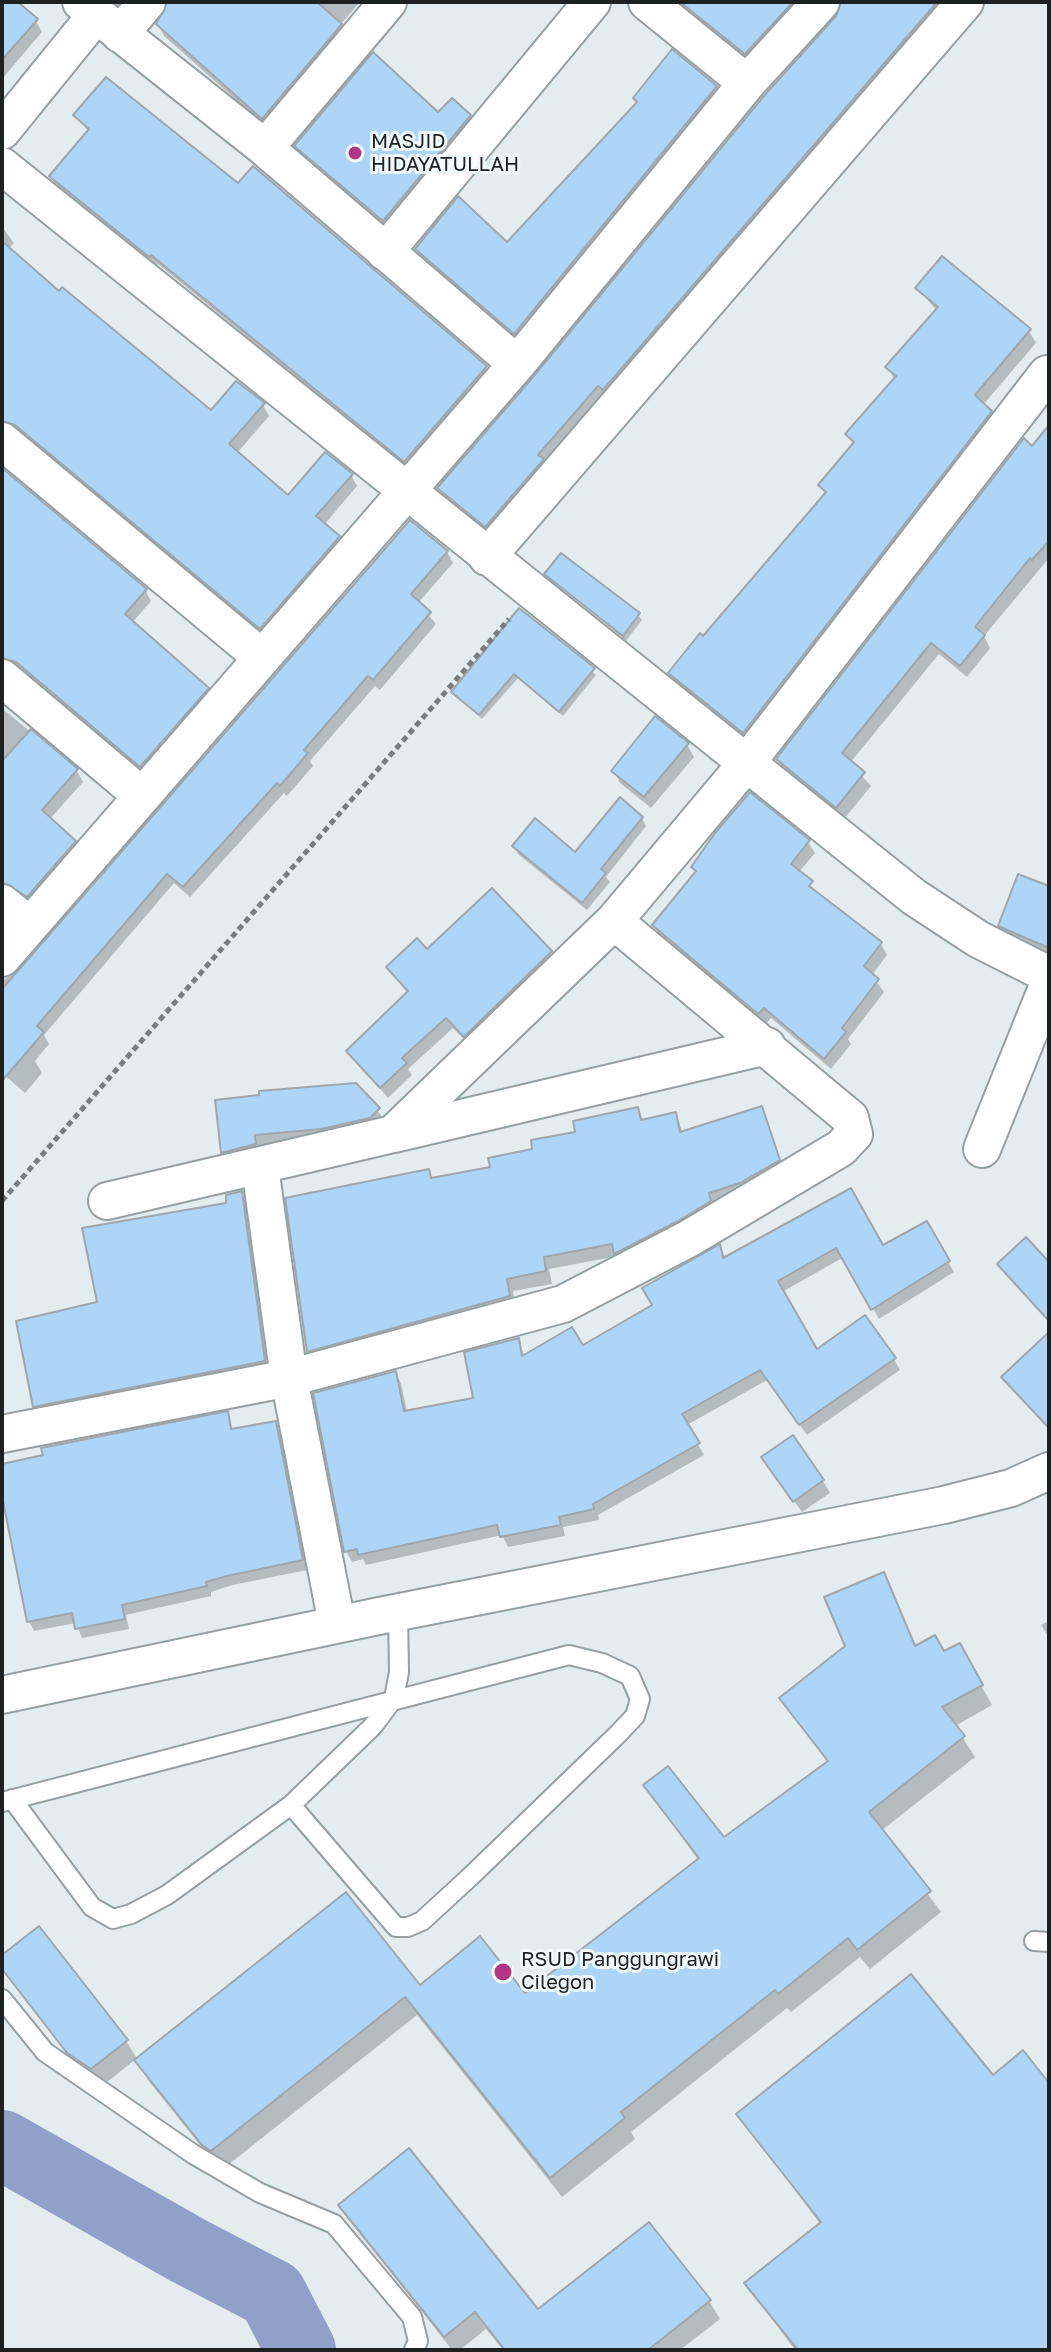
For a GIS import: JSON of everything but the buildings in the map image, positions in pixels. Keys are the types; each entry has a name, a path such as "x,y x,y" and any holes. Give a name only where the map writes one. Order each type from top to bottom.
{"street":[{"path":"2,131 99,17 147,2"},
{"path":"265,148 388,2"},
{"path":"385,252 592,2"},
{"path":"647,2 747,83"},
{"path":"2,958 16,914 141,795 517,364 747,83 821,2"},
{"path":"512,574 965,2"},
{"path":"99,17 265,148 517,364"},
{"path":"2,166 404,492 512,574 745,765 914,897 978,939 1049,975"},
{"path":"393,1134 614,921 745,765 1047,374"},
{"path":"2,441 260,656"},
{"path":"2,678 141,795"},
{"path":"2,1434 289,1378 563,1304 688,1239 841,1148 854,1134 850,1118 614,921"},
{"path":"982,1149 1049,983"},
{"path":"107,1201 767,1046"},
{"path":"260,1167 289,1378 337,1624"},
{"path":"2,1695 337,1624 944,1505 1011,1488 1049,1471"}],"lane":[{"path":"291,1805 396,1927 408,1927 422,1921 471,1876 618,1734 635,1716 640,1699 630,1676 602,1663 569,1655 394,1698 7,1801 92,1907 113,1919 131,1914 167,1895 291,1805 373,1726 394,1698 399,1672 398,1612"},
{"path":"2,1999 45,2052 181,2145 260,2193 334,2224 412,2317 418,2341 414,2350"}],"path":[{"path":"2,1201 512,574"}],"waterway":[{"path":"2,2145 189,2251 272,2294 301,2350"}],"place":[{"name":"MASJID HIDAYATULLAH","path":"355,153"},
{"name":"RSUD Panggungrawi Cilegon","path":"503,1972"}]}
